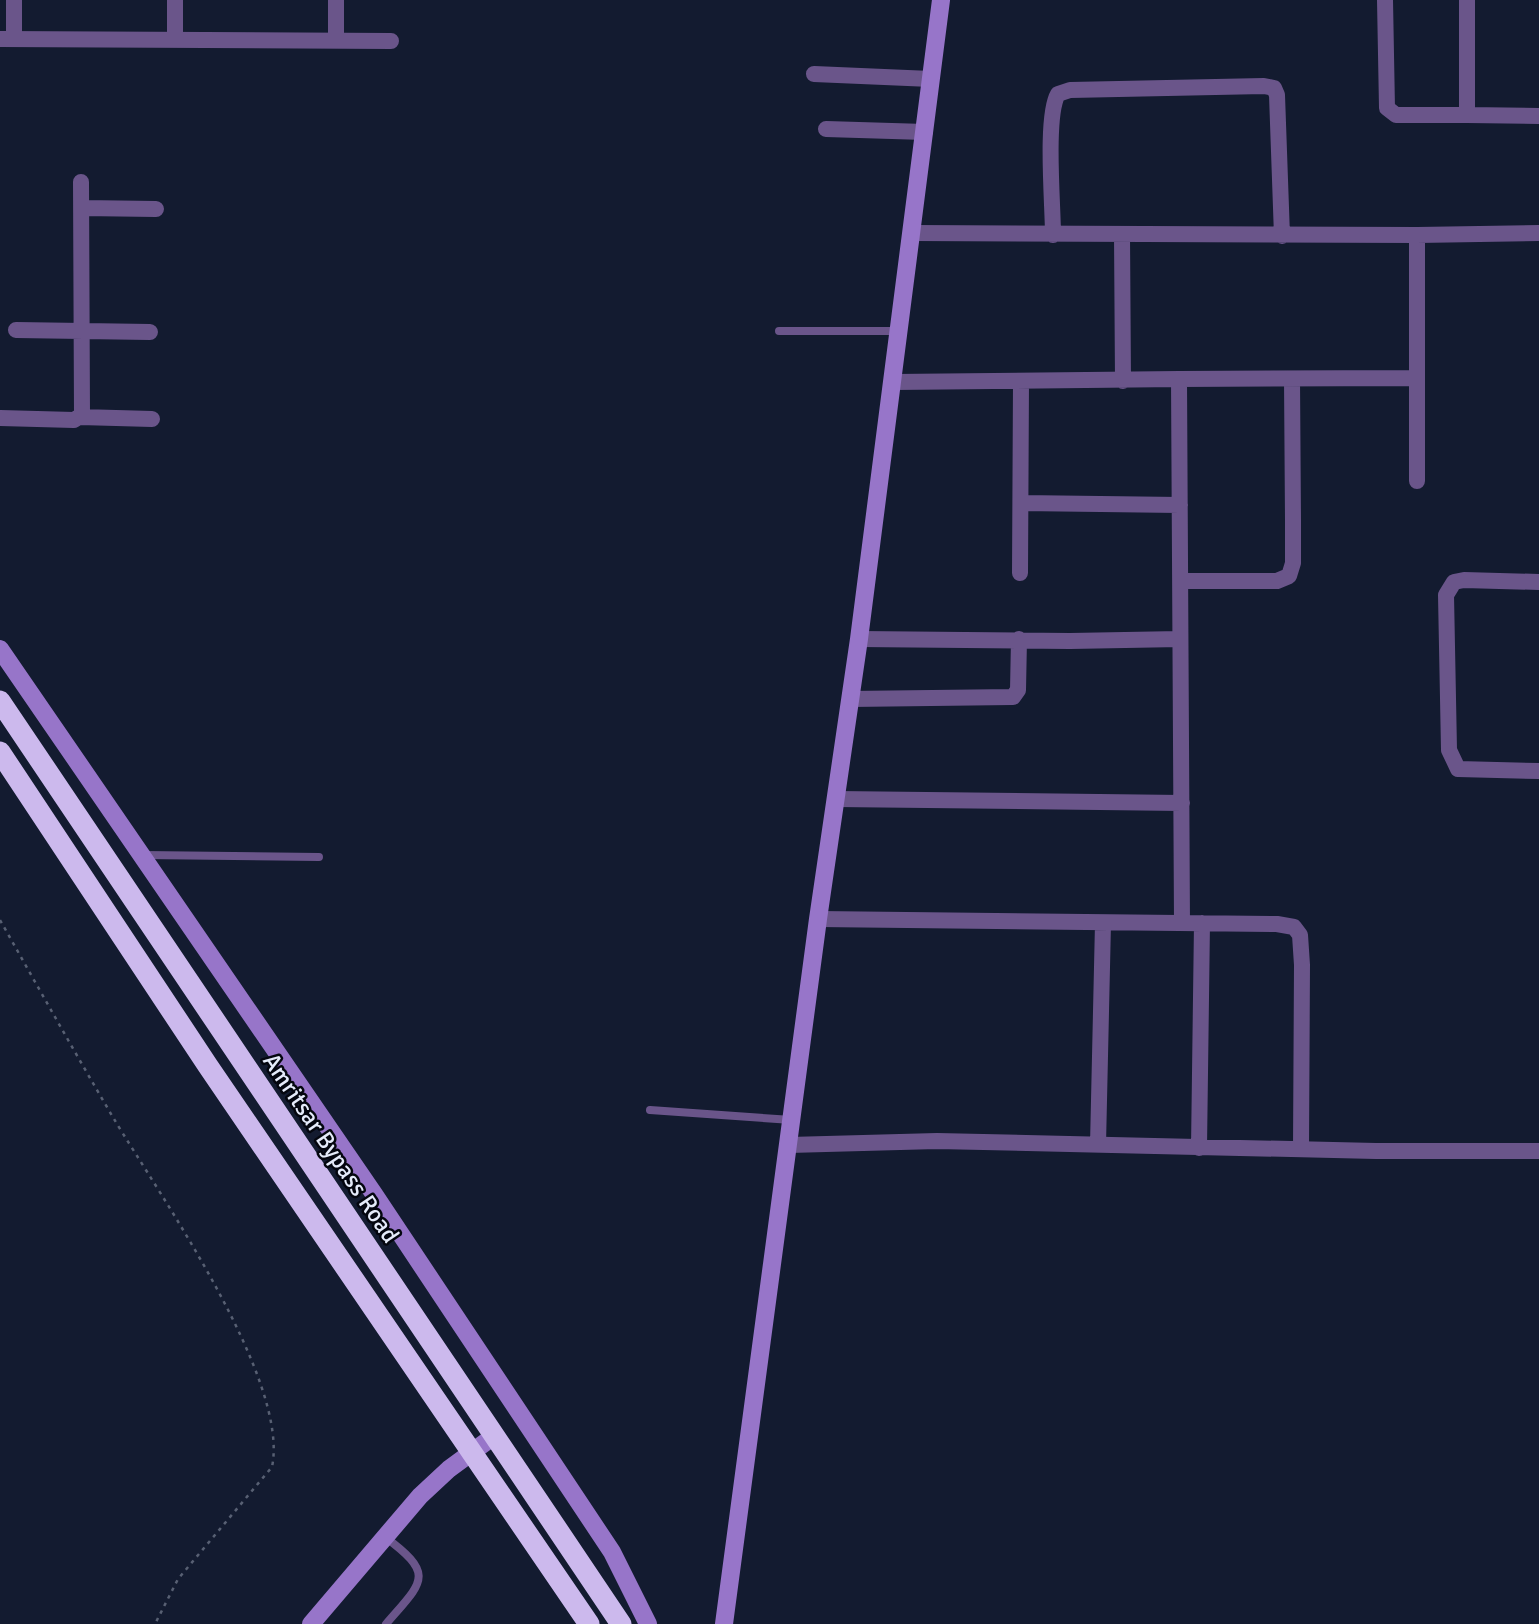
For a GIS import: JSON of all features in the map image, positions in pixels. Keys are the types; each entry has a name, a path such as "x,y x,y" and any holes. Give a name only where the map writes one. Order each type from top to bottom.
{"highway":[{"name":"Amritsar Bypass Road","path":"0,701 621,1624"},
{"path":"0,752 208,1066 589,1624"}],"street":[{"path":"14,0 7,39 391,41"},
{"path":"175,0 175,40"},
{"path":"336,0 336,40"},
{"path":"724,1624 818,919 894,382 941,0"},
{"path":"1385,0 1387,108 1396,114 1539,116"},
{"path":"1467,0 1467,115"},
{"path":"814,74 931,79"},
{"path":"1054,234 1052,136 1054,100 1058,94 1070,90 1264,86 1274,88 1277,96 1282,236"},
{"path":"826,129 925,132"},
{"path":"80,418 81,182"},
{"path":"82,208 156,209"},
{"path":"913,233 1282,236 1539,233"},
{"path":"1122,234 1123,381"},
{"path":"1417,235 1417,481"},
{"path":"16,330 150,332"},
{"path":"894,382 1417,378"},
{"path":"1179,379 1182,923"},
{"path":"1181,581 1277,581 1289,576 1293,520 1292,379"},
{"path":"1020,573 1021,382"},
{"path":"0,418 152,419"},
{"path":"1021,503 1180,505"},
{"path":"1539,582 1464,580 1454,582 1446,595 1449,750 1453,763 1458,769 1470,771 1539,771"},
{"path":"859,639 1180,639"},
{"path":"850,699 1013,696 1018,691 1019,639"},
{"path":"0,649 144,855 612,1552 648,1624"},
{"path":"836,799 1182,803"},
{"path":"818,919 1277,924 1298,930 1301,965 1301,1149"},
{"path":"1098,1145 1103,923"},
{"path":"1199,1148 1202,923"},
{"path":"789,1145 937,1141 1199,1148 1539,1151"},
{"path":"311,1624 420,1496 449,1469 494,1436"}],"lane":[{"path":"779,331 900,331"},
{"path":"144,855 319,857"},
{"path":"650,1110 792,1119"},
{"path":"385,1537 412,1557 420,1569 419,1581 413,1593 386,1624"}],"path":[{"path":"0,920 40,994 219,1293 255,1366 274,1427 276,1448 272,1467 262,1483 185,1570 155,1624"}]}
